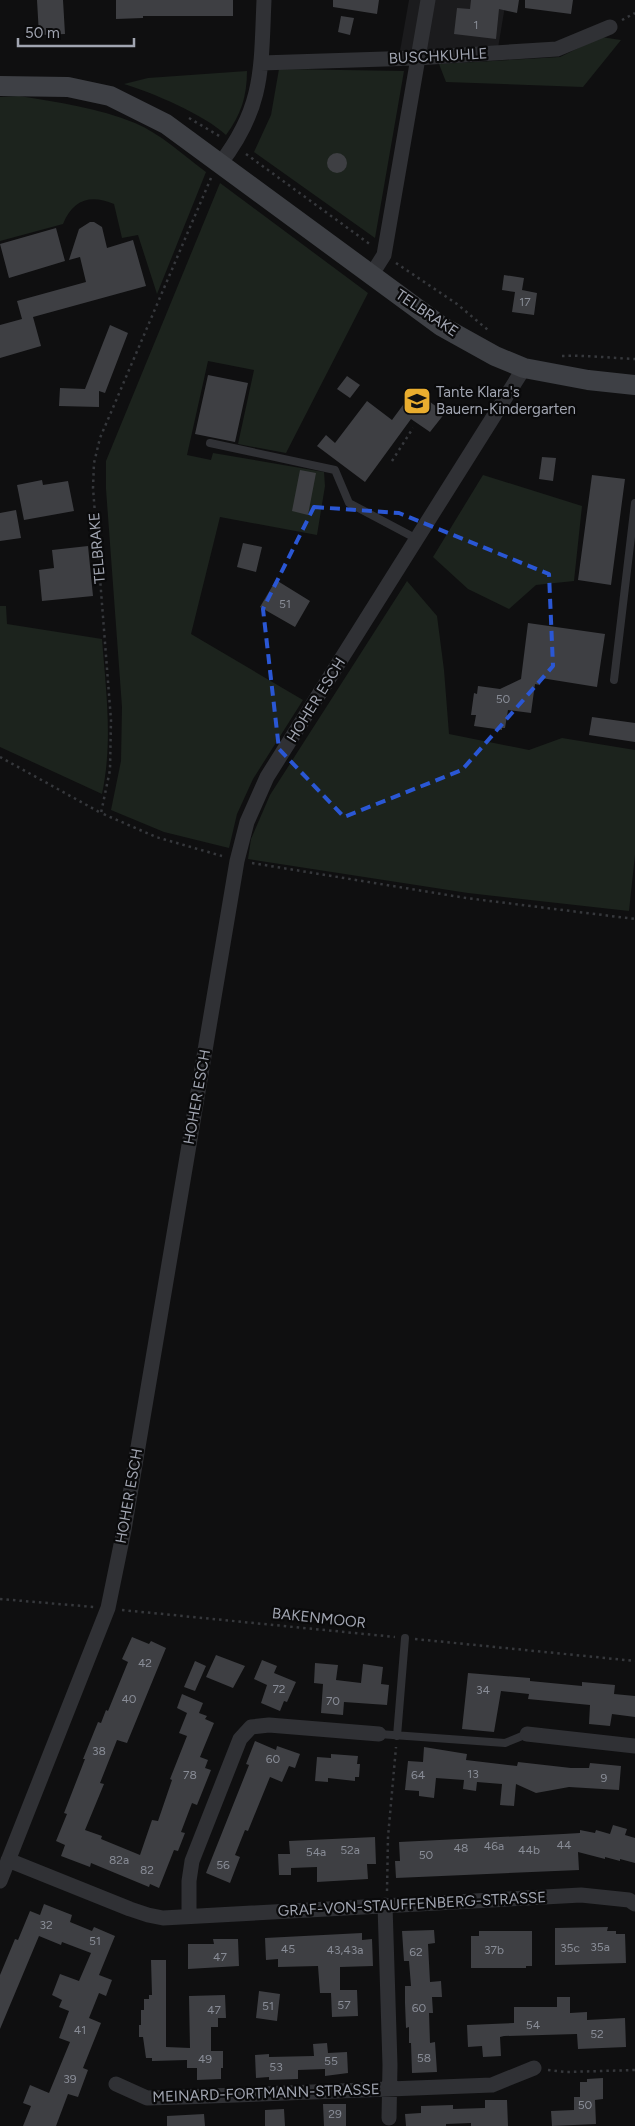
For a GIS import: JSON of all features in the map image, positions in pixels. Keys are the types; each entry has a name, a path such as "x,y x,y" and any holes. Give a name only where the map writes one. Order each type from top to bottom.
{"street":[{"path":"220,164 234,146 251,114 258,91 264,0"},
{"path":"372,274 384,255 416,58 428,0"},
{"name":"BUSCHKUHLE","path":"261,63 416,58 557,50 610,27"},
{"name":"TELBRAKE","path":"0,86 68,87 110,96 166,124 441,326 495,356 524,368 588,380 635,385"},
{"name":"HOHER ESCH","path":"0,1881 108,1608 124,1530 237,861 247,822 268,776 524,368"},
{"path":"189,1916 189,1881 192,1861 240,1739 251,1727 269,1726 379,1734"},
{"path":"527,1734 635,1746"},
{"name":"GRAF-VON-STAUFFENBERG-STRASSE","path":"8,1860 148,1915 163,1918 581,1895 628,1900 635,1904"},
{"name":"MEINARD-FORTMANN-STRASSE","path":"385,1905 390,2089 388,2122"},
{"name":"MEINARD-FORTMANN-STRASSE","path":"116,2084 147,2098 390,2089 492,2085 534,2068"}],"lane":[{"path":"210,444 335,470 349,503 417,539"},
{"path":"614,680 635,503"},
{"path":"397,1736 405,1638"},
{"path":"379,1734 505,1743 527,1734"}],"path":[{"name":"TELBRAKE","path":"101,813 110,770 111,720 93,488 94,464 100,438 209,179 220,164"},
{"path":"559,356 588,355 635,359"},
{"path":"392,461 413,428"},
{"path":"0,757 101,813 156,838 237,861 466,898 635,919"},
{"name":"BAKENMOOR","path":"0,1599 108,1608 635,1661"},
{"path":"385,1905 388,1885 388,1837 397,1736"},
{"path":"534,2068 566,2072 635,2070"}],"highlighted area":[{"path":"314,507 399,513 549,574 553,666 462,770 344,817 279,749 263,609"}],"shaded area":[{"path":"409,0 506,0 498,48 400,51"},
{"path":"601,37 621,40 583,87 446,82 439,64 560,57"},
{"path":"279,69 404,71 375,238 254,152 271,115"},
{"path":"247,71 246,89 242,105 236,120 226,135 217,127 192,112 124,84 148,78"},
{"path":"19,96 92,109 135,123 163,139 206,172 157,294 138,235 122,238 114,204 106,201 90,199 84,201 72,209 63,224 0,241 0,97"},
{"path":"220,183 368,293 286,453 238,444 254,370 208,361 187,455 211,460 213,453 324,472 325,486 317,535 220,517 191,634 303,700 253,779 237,814 229,848 164,832 111,810 121,761 122,707 106,489 106,461"},
{"path":"483,475 582,506 574,581 536,585 509,609 468,589 433,557"},
{"path":"407,581 437,616 444,670 449,734 529,750 562,738 635,750 635,855 629,911 468,893 248,859 251,839 270,795"},
{"path":"0,606 6,606 7,624 102,639 108,736 102,794 0,747"}],"building":[{"path":"37,0 63,0 65,34 39,35"},
{"path":"116,0 233,0 233,16 143,16 143,18 116,19"},
{"path":"333,0 379,0 377,14 333,7"},
{"path":"471,0 519,0 517,13 499,9 496,39 454,34 457,8 470,9"},
{"path":"525,0 573,0 571,14 525,8"},
{"path":"341,16 354,18 350,35 338,32"},
{"path":"333,153 341,153 347,159 347,167 341,173 333,173 327,167 327,159"},
{"path":"90,222 94,222 102,227 107,248 133,240 146,286 33,317 41,346 0,358 0,325 22,319 17,301 86,282 80,257 69,260 79,229"},
{"path":"56,228 65,261 9,278 0,244"},
{"path":"504,275 524,278 522,290 537,293 534,315 512,312 515,292 502,290"},
{"path":"110,325 128,333 105,393 99,391 99,407 59,406 60,388 85,389"},
{"path":"208,375 248,383 235,442 195,434"},
{"path":"347,376 360,385 350,398 337,389"},
{"path":"414,390 445,413 430,432 411,419 365,482 317,446 326,435 335,443 367,401 392,420"},
{"path":"542,457 556,458 553,481 539,479"},
{"path":"300,470 316,473 308,515 292,511"},
{"path":"592,475 625,479 611,585 578,580"},
{"path":"42,480 43,485 68,481 74,511 24,520 17,485"},
{"path":"16,510 21,538 0,541 0,513"},
{"path":"243,543 262,547 256,572 237,567"},
{"path":"88,546 93,596 42,601 39,570 54,568 52,550"},
{"path":"276,580 310,601 295,627 260,607"},
{"path":"528,623 605,634 597,687 541,678 540,685 535,684 531,713 508,710 505,728 502,728 502,730 474,726 476,715 471,715 474,693 477,694 478,686 500,689 521,679"},
{"path":"592,717 635,723 635,742 589,735"},
{"path":"132,1637 149,1644 151,1641 166,1648 127,1743 117,1740 100,1783 104,1784 85,1830 102,1836 101,1839 140,1855 152,1820 158,1821 172,1780 170,1779 187,1736 179,1733 187,1713 177,1708 182,1694 203,1703 199,1713 207,1716 205,1719 214,1723 200,1757 208,1760 205,1768 211,1770 197,1805 192,1803 181,1832 185,1833 178,1851 174,1850 159,1888 150,1884 149,1887 91,1863 90,1867 61,1856 65,1845 56,1841 67,1814 64,1813 85,1759 83,1759 98,1722 101,1723 106,1710 108,1711 128,1662 122,1659"},
{"path":"216,1655 245,1666 233,1688 206,1677"},
{"path":"262,1660 277,1666 274,1673 296,1682 287,1702 284,1701 280,1711 261,1703 267,1685 254,1679"},
{"path":"195,1661 206,1666 195,1691 184,1687"},
{"path":"315,1663 338,1665 336,1680 361,1683 363,1664 383,1667 381,1684 389,1685 387,1705 344,1702 343,1715 321,1713 323,1684 314,1683"},
{"path":"468,1673 530,1678 530,1681 582,1686 582,1682 615,1685 614,1694 635,1696 635,1717 612,1714 610,1726 589,1724 590,1705 528,1699 529,1694 501,1691 494,1732 462,1729"},
{"path":"255,1741 276,1750 277,1746 300,1754 295,1768 289,1766 282,1782 270,1777 248,1831 245,1830 235,1855 240,1857 230,1883 206,1873 249,1765 246,1764"},
{"path":"424,1747 467,1754 466,1760 517,1766 518,1762 571,1768 589,1768 590,1763 621,1766 619,1790 569,1787 536,1793 516,1784 514,1806 500,1805 502,1784 477,1782 476,1791 463,1789 464,1780 436,1778 434,1798 419,1796 419,1791 405,1790 408,1761 423,1762"},
{"path":"331,1754 358,1756 357,1764 360,1764 359,1777 355,1777 355,1781 328,1778 328,1782 315,1781 317,1757 331,1758"},
{"path":"613,1825 627,1829 625,1835 635,1838 635,1863 605,1857 605,1859 578,1852 579,1870 396,1878 395,1861 400,1861 399,1842 580,1833 580,1830 595,1833 596,1830 610,1834"},
{"path":"375,1837 376,1864 367,1864 368,1879 317,1882 317,1867 291,1868 291,1875 279,1875 278,1854 290,1854 289,1841"},
{"path":"44,1904 72,1915 70,1922 92,1931 94,1927 115,1936 99,1975 112,1980 106,1996 99,1993 89,2018 101,2023 83,2068 88,2070 78,2097 68,2094 56,2126 23,2126 31,2106 23,2103 30,2085 49,2093 70,2042 59,2038 69,2011 59,2007 62,2000 52,1995 60,1974 79,1981 91,1953 62,1942 61,1945 39,1936 0,2029 0,1975 15,1939 18,1940 30,1911 40,1915"},
{"path":"608,1927 607,1931 625,1934 626,1963 555,1965 555,1928"},
{"path":"434,1930 435,1943 428,1944 430,1982 441,1981 442,1997 432,1997 433,2013 429,2013 430,2043 435,2042 437,2072 412,2073 411,2043 409,2043 409,2027 406,2028 405,2003 405,1986 411,1986 409,1961 404,1961 402,1931"},
{"path":"479,1931 532,1931 532,1966 526,1966 526,1968 471,1968 471,1936 479,1936"},
{"path":"362,1933 362,1940 372,1939 373,1966 340,1967 340,1990 357,1990 358,2016 332,2017 331,1993 320,1993 318,1966 278,1967 278,1959 266,1960 265,1938"},
{"path":"213,1939 238,1939 239,1966 188,1969 188,1944 214,1944"},
{"path":"151,1960 166,1960 166,2047 190,2048 189,1996 225,1995 226,2018 218,2018 218,2027 211,2027 211,2051 223,2051 221,2079 197,2080 197,2068 187,2068 187,2060 152,2061 152,2058 146,2058 143,2037 139,2037 139,2025 141,2025 141,2010 144,2010 144,1999 149,1999 149,1995 152,1995"},
{"path":"259,1991 280,1994 277,2021 256,2018"},
{"path":"557,1997 570,1997 570,2013 587,2012 587,2020 625,2018 626,2047 578,2049 577,2034 500,2037 501,2056 483,2057 482,2046 468,2047 467,2025 514,2023 514,2007 557,2007"},
{"path":"327,2043 328,2053 347,2052 348,2073 325,2076 325,2069 298,2070 298,2079 269,2080 269,2077 256,2078 255,2055 269,2054 269,2057 314,2056 313,2044"},
{"path":"603,2078 603,2099 595,2100 596,2124 552,2126 551,2111 574,2110 574,2097 580,2097 580,2082 587,2082 587,2079"},
{"path":"485,2100 507,2100 508,2126 471,2126 471,2123 446,2124 446,2126 406,2126 405,2114 421,2113 421,2106 453,2105 453,2109 485,2108"},
{"path":"323,2104 346,2104 346,2126 324,2126"},
{"path":"284,2109 285,2126 265,2126 265,2110"},
{"path":"204,2114 205,2126 167,2126 167,2116"}],"place":[{"name":"Tante Klara's Bauern-Kindergarten","path":"417,401"}]}
